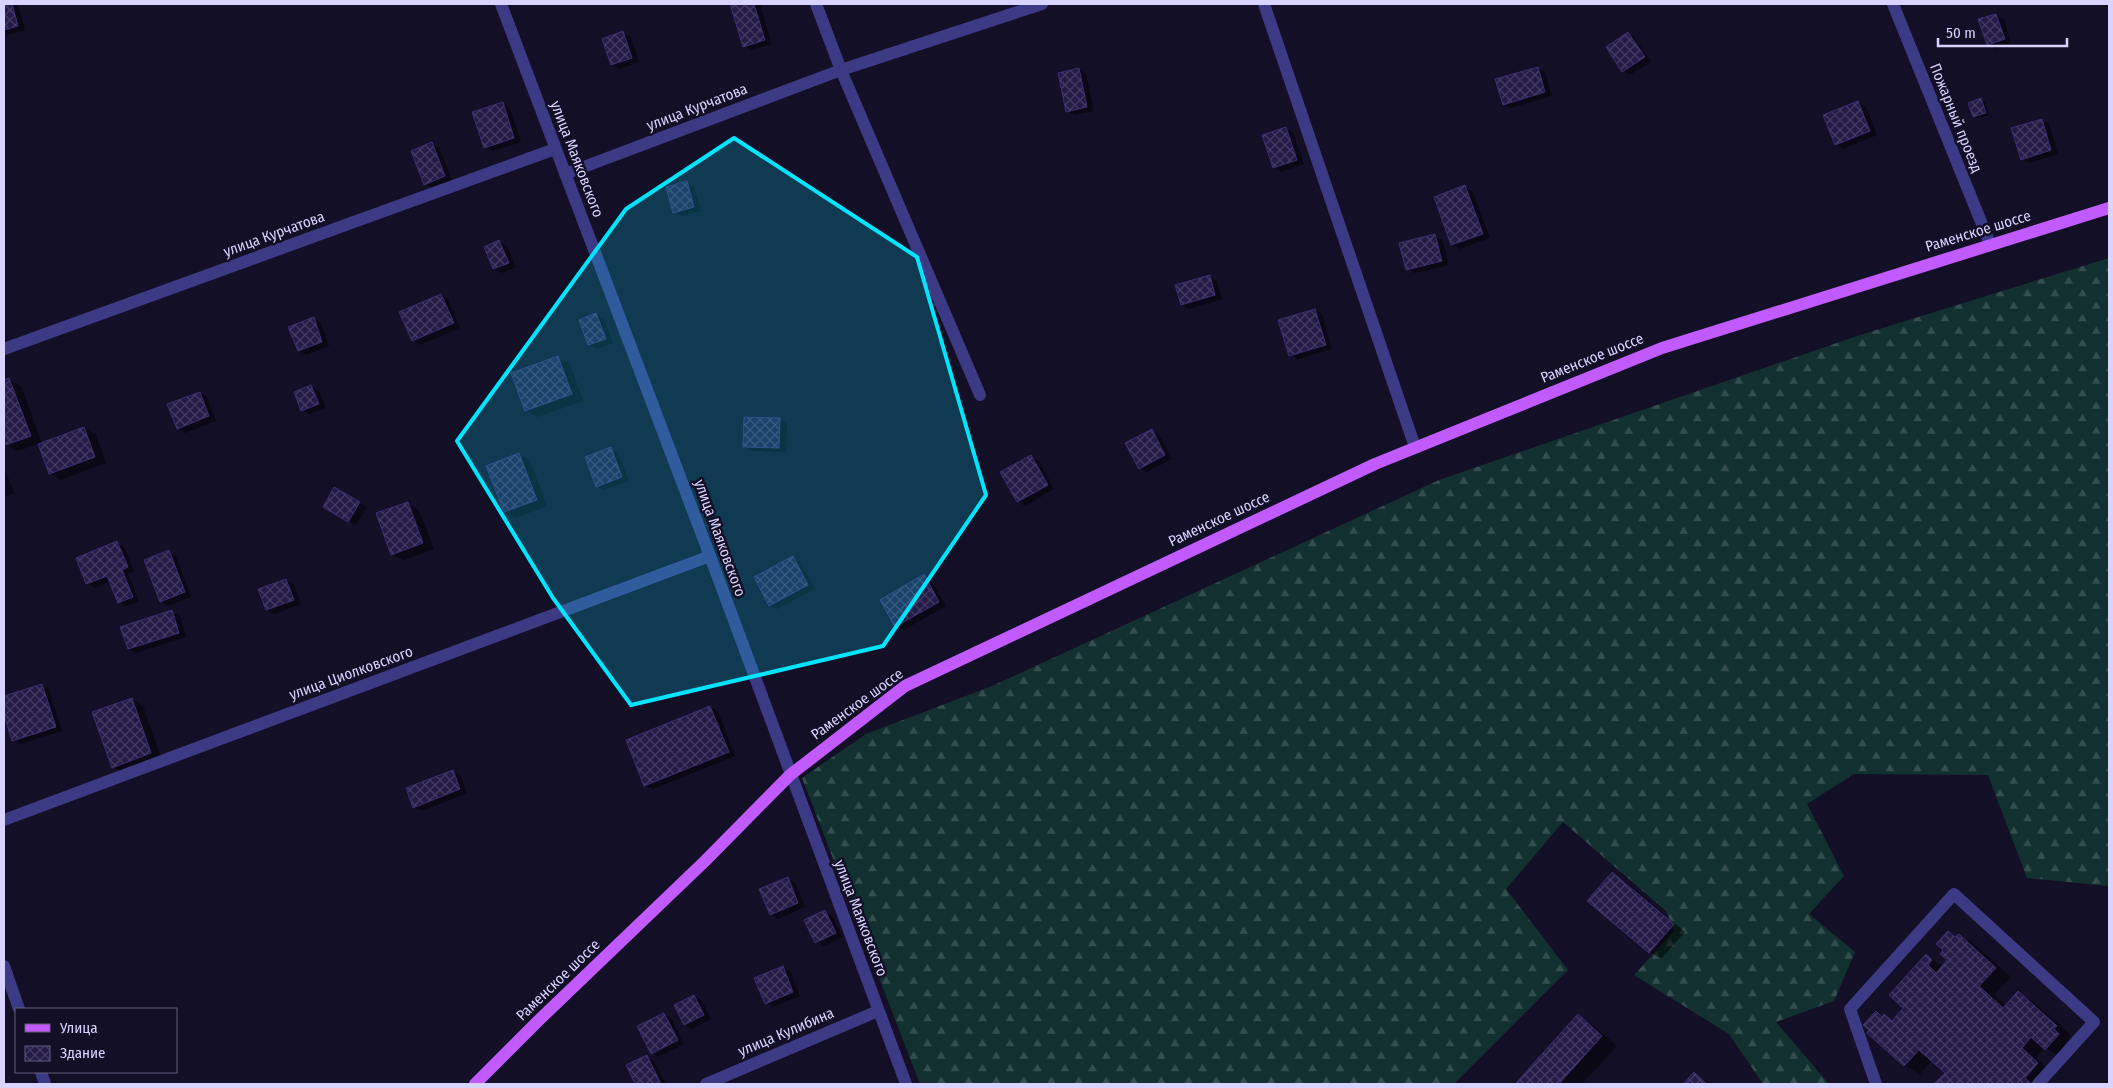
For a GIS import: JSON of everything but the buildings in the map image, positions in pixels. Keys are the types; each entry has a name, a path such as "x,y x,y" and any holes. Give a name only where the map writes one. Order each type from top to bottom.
{"main road":[{"name":"Раменское шоссе","path":"475,1084 705,861 790,775 905,686 1375,464 1662,348 2109,208"}],"street":[{"name":"улица Маяковского","path":"501,4 710,556 906,1084"},
{"path":"816,4 841,70 980,395"},
{"name":"улица Курчатова","path":"565,174 841,70 1042,4"},
{"path":"1264,4 1414,447"},
{"name":"Пожарный проезд","path":"1893,4 1990,244"},
{"name":"улица Курчатова","path":"4,349 555,149"},
{"name":"улица Циолковского","path":"4,820 710,556"},
{"path":"1876,1084 1850,1009 1954,894 2094,1022 2038,1084"},
{"path":"4,966 19,1008"},
{"name":"улица Кулибина","path":"706,1084 878,1010"}],"highlighted area":[{"path":"734,138 917,257 986,495 883,646 631,705 553,598 457,441 626,209"}],"green space":[{"path":"2109,258 2109,886 2027,878 1988,775 1854,774 1807,804 1844,876 1809,914 1855,952 1834,1001 1776,1022 1829,1084 1763,1084 1729,1034 1634,975 1674,931 1666,911 1563,822 1506,889 1568,970 1454,1084 920,1084 802,778 866,734 992,686 1439,480 1860,335"}]}
